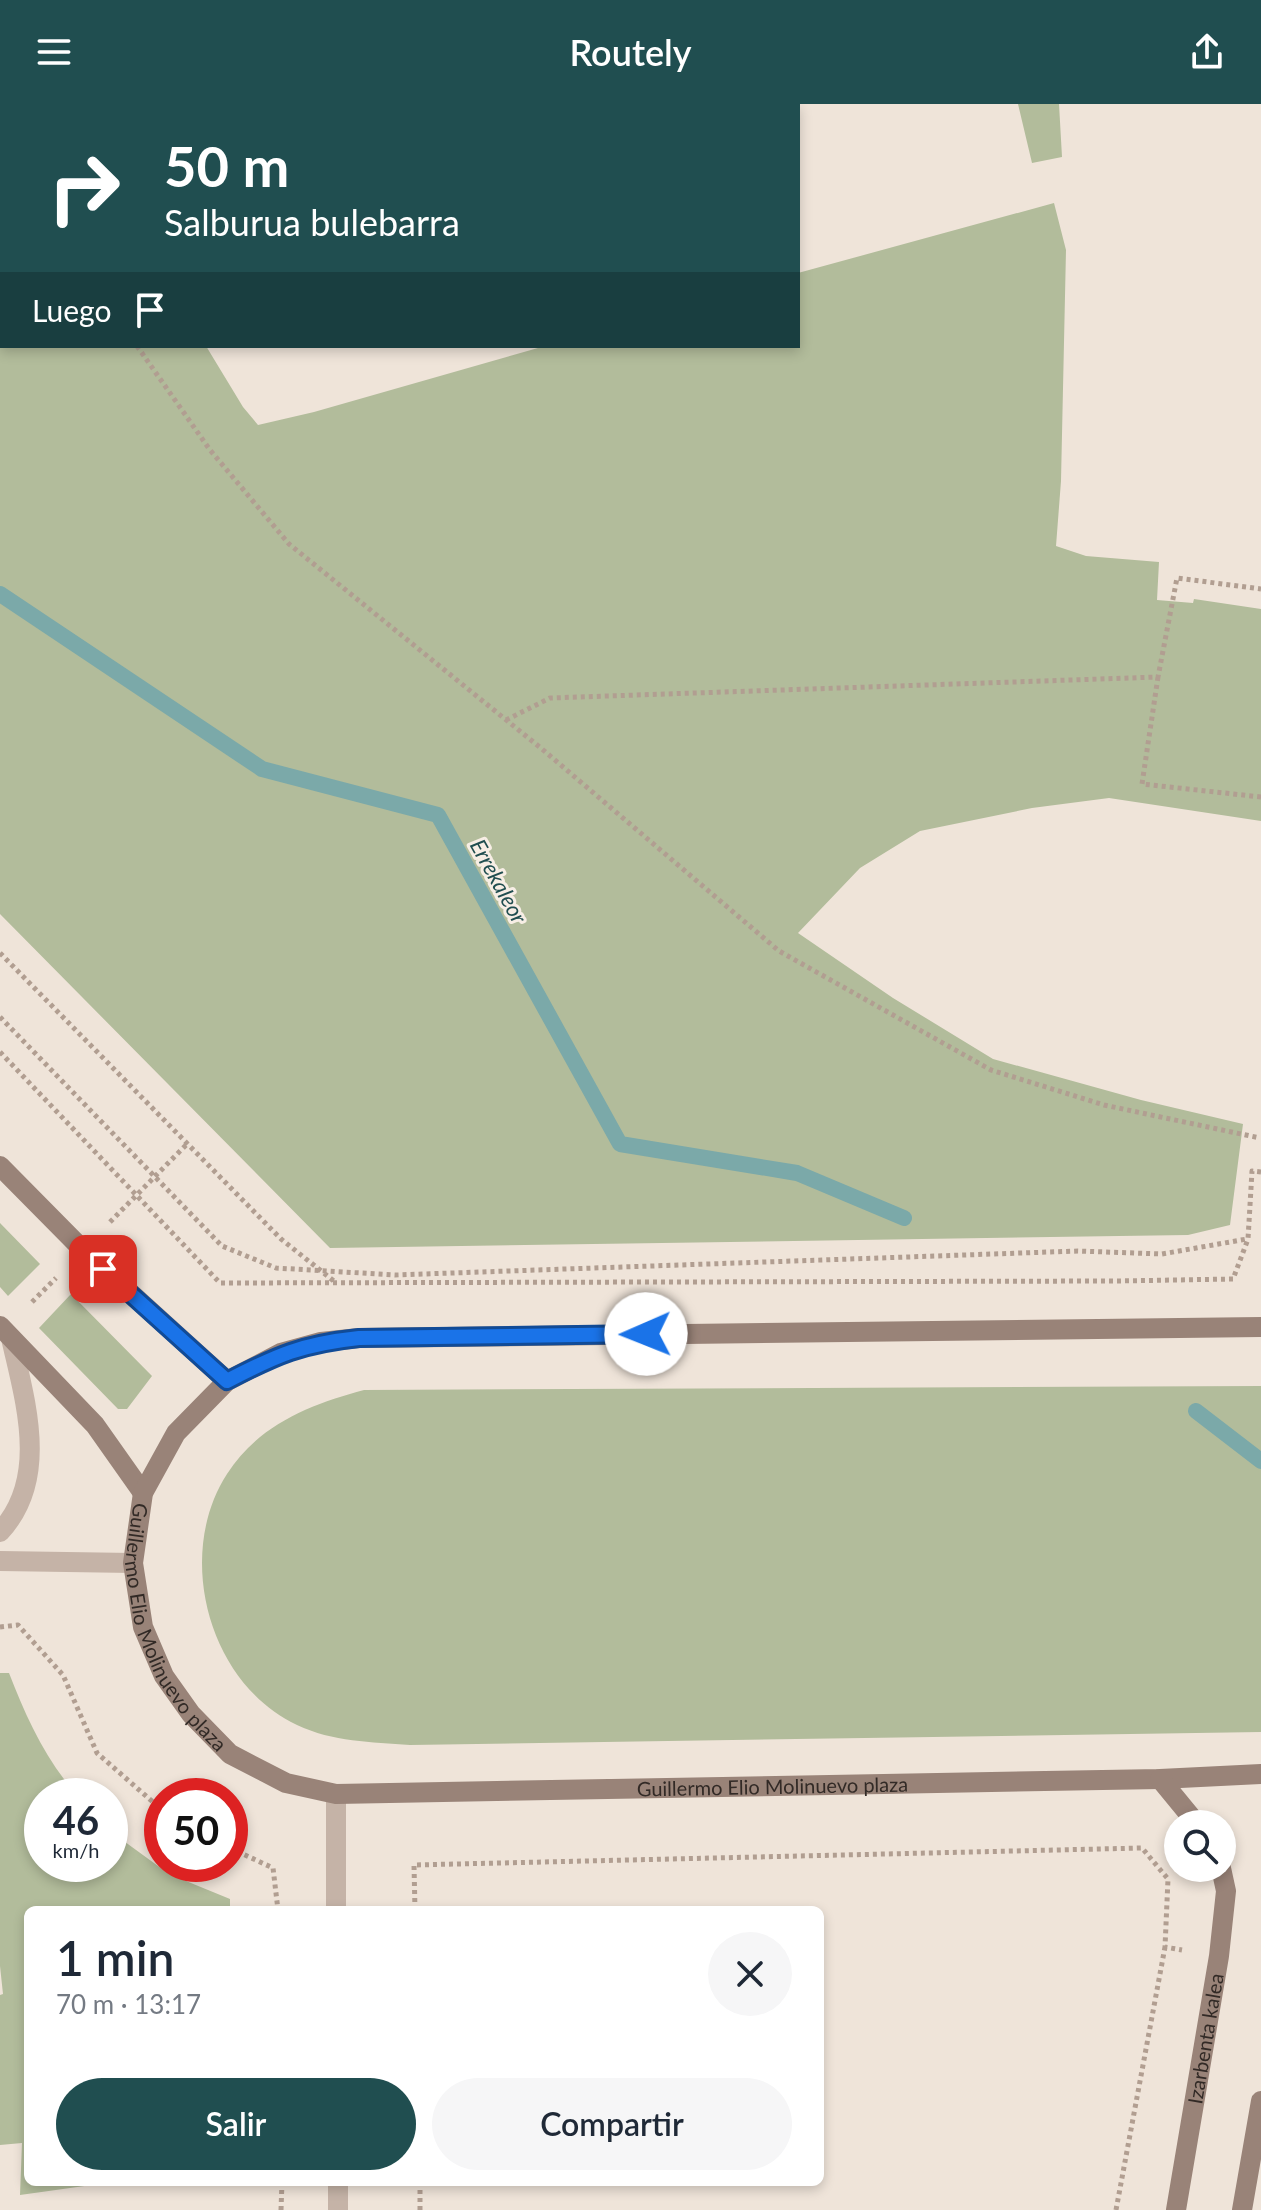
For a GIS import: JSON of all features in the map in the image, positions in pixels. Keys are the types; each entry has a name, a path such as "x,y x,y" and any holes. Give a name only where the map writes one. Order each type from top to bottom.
{"main road":[{"path":"0,1166 83,1250 227,1381"},
{"name":"Guillermo Elio Molinuevo plaza","path":"1258,1324 359,1338 321,1342 281,1353 227,1381 176,1433 143,1493 133,1563 143,1627 164,1676 191,1714 230,1754 286,1783 336,1794 1160,1779 1261,1774"},
{"path":"6,1332 95,1425 143,1493"},
{"path":"1160,1779 1185,1810"},
{"name":"Izarbenta kalea","path":"1176,2210 1219,1956 1226,1891 1224,1882"},
{"path":"1242,2210 1261,2101"}],"street":[{"path":"0,1532 24,1493 32,1442 6,1332"},
{"path":"0,1561 133,1563"},
{"path":"336,1794 336,1906"},
{"path":"338,2186 338,2210"}],"path":[{"path":"138,348 210,450 289,544 506,720 779,951 991,1070 1104,1105 1260,1138"},
{"path":"1261,589 1177,578 1142,784 1261,797"},
{"path":"506,720 550,698 1158,677"},
{"path":"0,953 281,1239 336,1283"},
{"path":"0,1017 222,1246 276,1268 395,1275 1078,1251 1162,1254 1248,1239"},
{"path":"0,1052 220,1283 1101,1282 1233,1279 1248,1239 1252,1171 1261,1172"},
{"path":"0,1627 18,1625 63,1675 97,1753 144,1794"},
{"path":"415,1906 414,1865 1142,1848 1168,1879 1165,1947 1116,2210"},
{"path":"248,1856 273,1868 278,1906"},
{"path":"1165,1947 1219,1956"},
{"path":"281,2210 282,2186"},
{"path":"420,2186 420,2210"}],"green space":[{"path":"1018,104 1059,104 1062,157 1032,163"},
{"path":"1054,203 1066,250 1061,481 1056,546 1086,556 1159,562 1157,600 1193,603 1194,599 1261,609 1261,821 1109,798 1032,808 920,831 860,868 798,933 893,998 993,1059 1141,1100 1243,1124 1230,1225 1188,1235 330,1248 0,914 0,348 207,348 243,407 258,425 538,348 800,348 800,272"},
{"path":"0,1223 40,1264 8,1296 0,1287"},
{"path":"71,1294 152,1376 127,1409 118,1409 39,1328"},
{"path":"1261,1386 1261,1732 410,1745 367,1742 311,1731 267,1706 241,1680 222,1649 209,1615 203,1579 203,1542 211,1507 227,1474 254,1442 287,1419 325,1402 364,1390"},
{"path":"0,1673 9,1673 38,1738 64,1778 24,1778 24,1882 128,1882 128,1844 144,1856 144,1882 189,1882 230,1899 230,1906 24,1906 24,2186 84,2186 20,2195 22,2143 0,2145 0,1995 3,1994 0,1966"}],"waterway":[{"name":"Errekaleor","path":"0,594 262,769 438,815 620,1144 797,1173 904,1218"},
{"path":"1196,1411 1261,1461"}],"route":[{"path":"103,1269 227,1381 281,1353 321,1342 359,1338 646,1334"}]}
